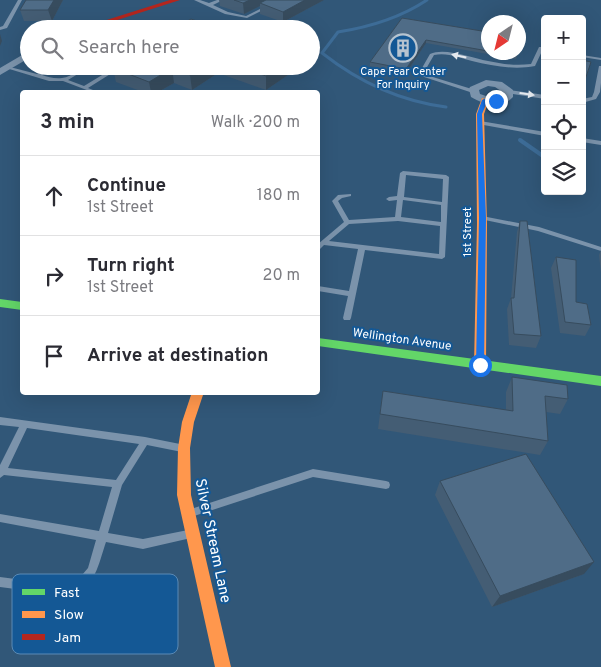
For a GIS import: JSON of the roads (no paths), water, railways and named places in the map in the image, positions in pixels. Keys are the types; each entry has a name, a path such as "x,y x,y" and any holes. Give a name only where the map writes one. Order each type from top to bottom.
{"street":[{"path":"110,20 177,0"},
{"path":"4,69 20,59"},
{"path":"486,83 498,84 509,92 508,97 501,101 484,100 473,92 476,86 486,83"},
{"name":"1st Street","path":"480,365 482,218 480,114 484,100"},
{"path":"0,303 20,306"},
{"name":"Wellington Avenue","path":"320,342 601,381"},
{"name":"Silver Stream Lane","path":"197,395 188,422 184,448 183,477 188,514 223,667"}],"lane":[{"path":"0,29 5,27 20,0"},
{"path":"196,0 227,13 248,17 281,0"},
{"path":"209,5 221,0"},
{"path":"473,92 420,76 432,54 442,52 510,66 525,67 533,65 541,48"},
{"path":"586,57 601,59"},
{"path":"586,100 594,98 597,92 601,68"},
{"path":"4,69 20,72"},
{"path":"32,75 64,80 90,90"},
{"path":"64,80 73,75"},
{"path":"84,88 106,75"},
{"path":"509,92 541,96"},
{"path":"480,123 541,133"},
{"path":"586,141 601,143"},
{"path":"321,245 362,247 442,257 446,178 403,173 398,219"},
{"path":"347,222 335,201 340,196 349,195"},
{"path":"389,199 400,198 445,204"},
{"path":"482,218 538,230 601,249"},
{"path":"321,245 347,222 398,219 444,224"},
{"path":"347,318 362,247"},
{"path":"320,289 352,294"},
{"path":"0,421 184,448"},
{"path":"25,424 1,473 118,484"},
{"path":"89,574 92,570 104,537 118,484 145,441"},
{"path":"188,514 313,473 386,485"},
{"path":"0,518 143,544 193,534"}],"waterway":[{"path":"427,0 406,12 384,21 338,32 322,53 350,73 380,89 412,100 446,107"},
{"path":"520,140 541,155"}],"place":[{"name":"Cape Fear Center For Inquiry","path":"403,48"}]}
